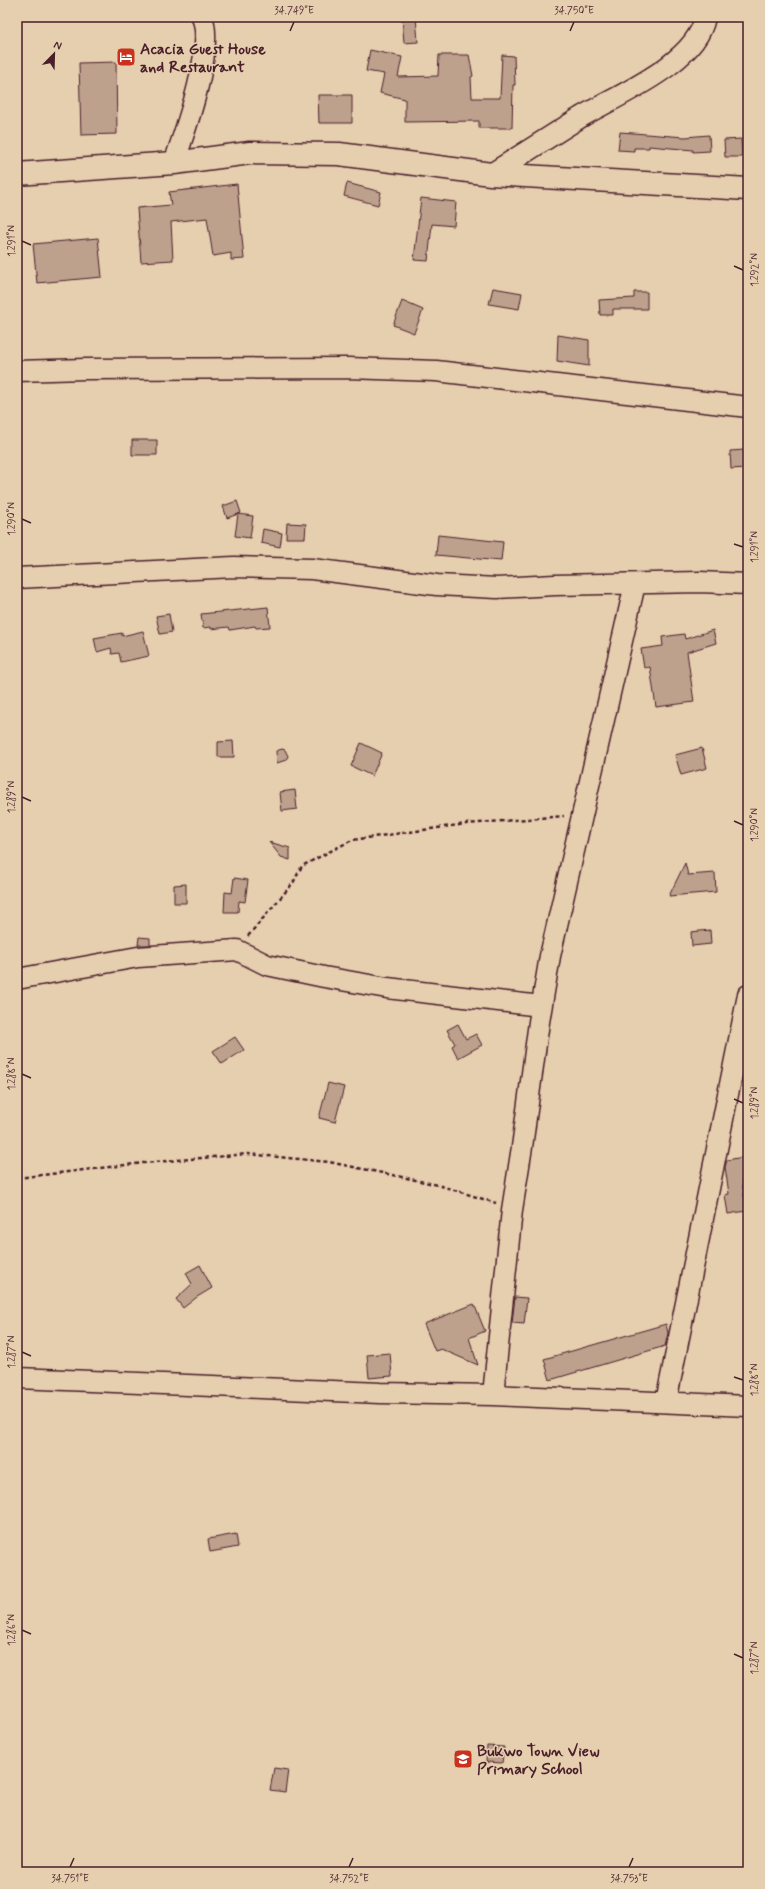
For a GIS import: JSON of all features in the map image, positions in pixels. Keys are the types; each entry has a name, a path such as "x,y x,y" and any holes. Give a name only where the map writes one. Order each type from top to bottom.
{"main road":[{"path":"17,174 174,163 250,154 340,154 491,174 748,189"}],"street":[{"path":"174,163 187,127 199,78 204,48 204,23 202,17"},
{"path":"491,174 582,116 658,74 687,49 703,27 705,17"},
{"path":"17,371 85,369 348,368 429,371 748,407"},
{"path":"17,578 234,567 312,569 437,585 490,587 699,582 748,584"},
{"path":"493,1395 512,1210 541,1006 550,956 581,815 625,633 635,584"},
{"path":"17,979 138,957 237,950 267,965 387,988 541,1006"},
{"path":"666,1402 748,995"},
{"path":"17,1378 380,1393 493,1395 748,1406"}],"path":[{"path":"237,950 292,883 302,866 352,840 466,824 581,815"},
{"path":"17,1178 144,1163 248,1154 329,1162 438,1185 476,1196 512,1210"}],"building":[{"path":"402,17 416,17 418,42 404,43"},
{"path":"370,50 402,57 398,77 438,76 439,55 469,55 473,76 471,77 472,98 500,98 502,55 514,56 515,85 513,85 512,128 479,128 479,121 405,122 405,99 380,93 384,74 366,71"},
{"path":"116,62 117,134 81,135 79,63"},
{"path":"318,95 352,95 352,123 319,123"},
{"path":"620,132 685,137 709,135 710,151 693,152 693,150 649,146 649,148 634,148 634,151 618,150"},
{"path":"741,139 742,157 725,157 724,140"},
{"path":"347,183 381,192 378,205 344,196"},
{"path":"237,184 244,259 231,260 231,253 213,256 207,218 171,222 173,260 141,262 137,208 171,205 169,192"},
{"path":"421,198 456,202 454,226 432,224 428,261 414,260"},
{"path":"98,238 102,277 37,283 33,244"},
{"path":"493,288 522,293 519,309 489,304"},
{"path":"634,292 647,292 647,309 613,309 613,315 600,315 599,300 634,298"},
{"path":"402,301 423,310 414,333 393,325"},
{"path":"558,335 589,340 589,366 557,361"},
{"path":"132,440 157,440 157,455 132,455"},
{"path":"744,450 746,468 731,469 730,451"},
{"path":"237,501 241,513 227,518 223,506"},
{"path":"238,514 253,516 250,538 235,536"},
{"path":"287,523 306,524 305,538 286,538"},
{"path":"263,529 282,533 280,547 261,543"},
{"path":"438,535 503,542 501,561 436,555"},
{"path":"268,607 270,627 256,628 255,626 230,630 229,627 211,629 211,627 203,628 201,614"},
{"path":"169,614 172,632 160,634 156,616"},
{"path":"713,630 716,643 687,652 694,702 656,707 650,667 644,668 641,649 663,646 662,637 684,634 685,639"},
{"path":"143,631 149,656 121,662 119,653 112,654 111,648 97,652 94,638 122,633 122,636"},
{"path":"233,741 234,757 218,757 218,742"},
{"path":"361,743 382,753 372,776 351,766"},
{"path":"702,748 707,768 681,775 675,755"},
{"path":"282,749 285,750 288,756 286,760 277,763 276,751"},
{"path":"295,790 297,809 282,811 280,792"},
{"path":"269,842 290,848 290,860 281,857"},
{"path":"685,863 688,875 715,873 716,892 669,896"},
{"path":"234,878 248,880 245,902 239,901 238,912 224,912 225,892 232,893"},
{"path":"186,884 186,903 174,903 174,885"},
{"path":"710,930 711,944 692,946 691,932"},
{"path":"139,937 150,938 150,945 138,945"},
{"path":"458,1024 466,1039 476,1034 482,1045 458,1058 452,1046 455,1044 447,1030"},
{"path":"235,1037 244,1050 222,1064 213,1051"},
{"path":"328,1083 344,1087 335,1122 319,1118"},
{"path":"743,1157 746,1179 742,1180 746,1211 728,1214 725,1195 729,1194 725,1167 727,1160"},
{"path":"200,1265 212,1288 183,1308 176,1299 192,1284 186,1273"},
{"path":"515,1297 527,1298 524,1324 512,1323"},
{"path":"474,1304 485,1331 469,1338 478,1365 441,1349 435,1351 424,1324"},
{"path":"666,1324 668,1333 665,1346 550,1380 544,1359"},
{"path":"390,1353 392,1376 369,1378 367,1355"},
{"path":"236,1534 238,1547 210,1552 208,1539"},
{"path":"487,1746 504,1747 502,1763 486,1762"},
{"path":"274,1768 288,1770 285,1792 270,1790"}],"place":[{"name":"Acacia Guest House and Restaurant","path":"126,57"},
{"name":"Bukwo Town View Primary School","path":"463,1759"}]}
